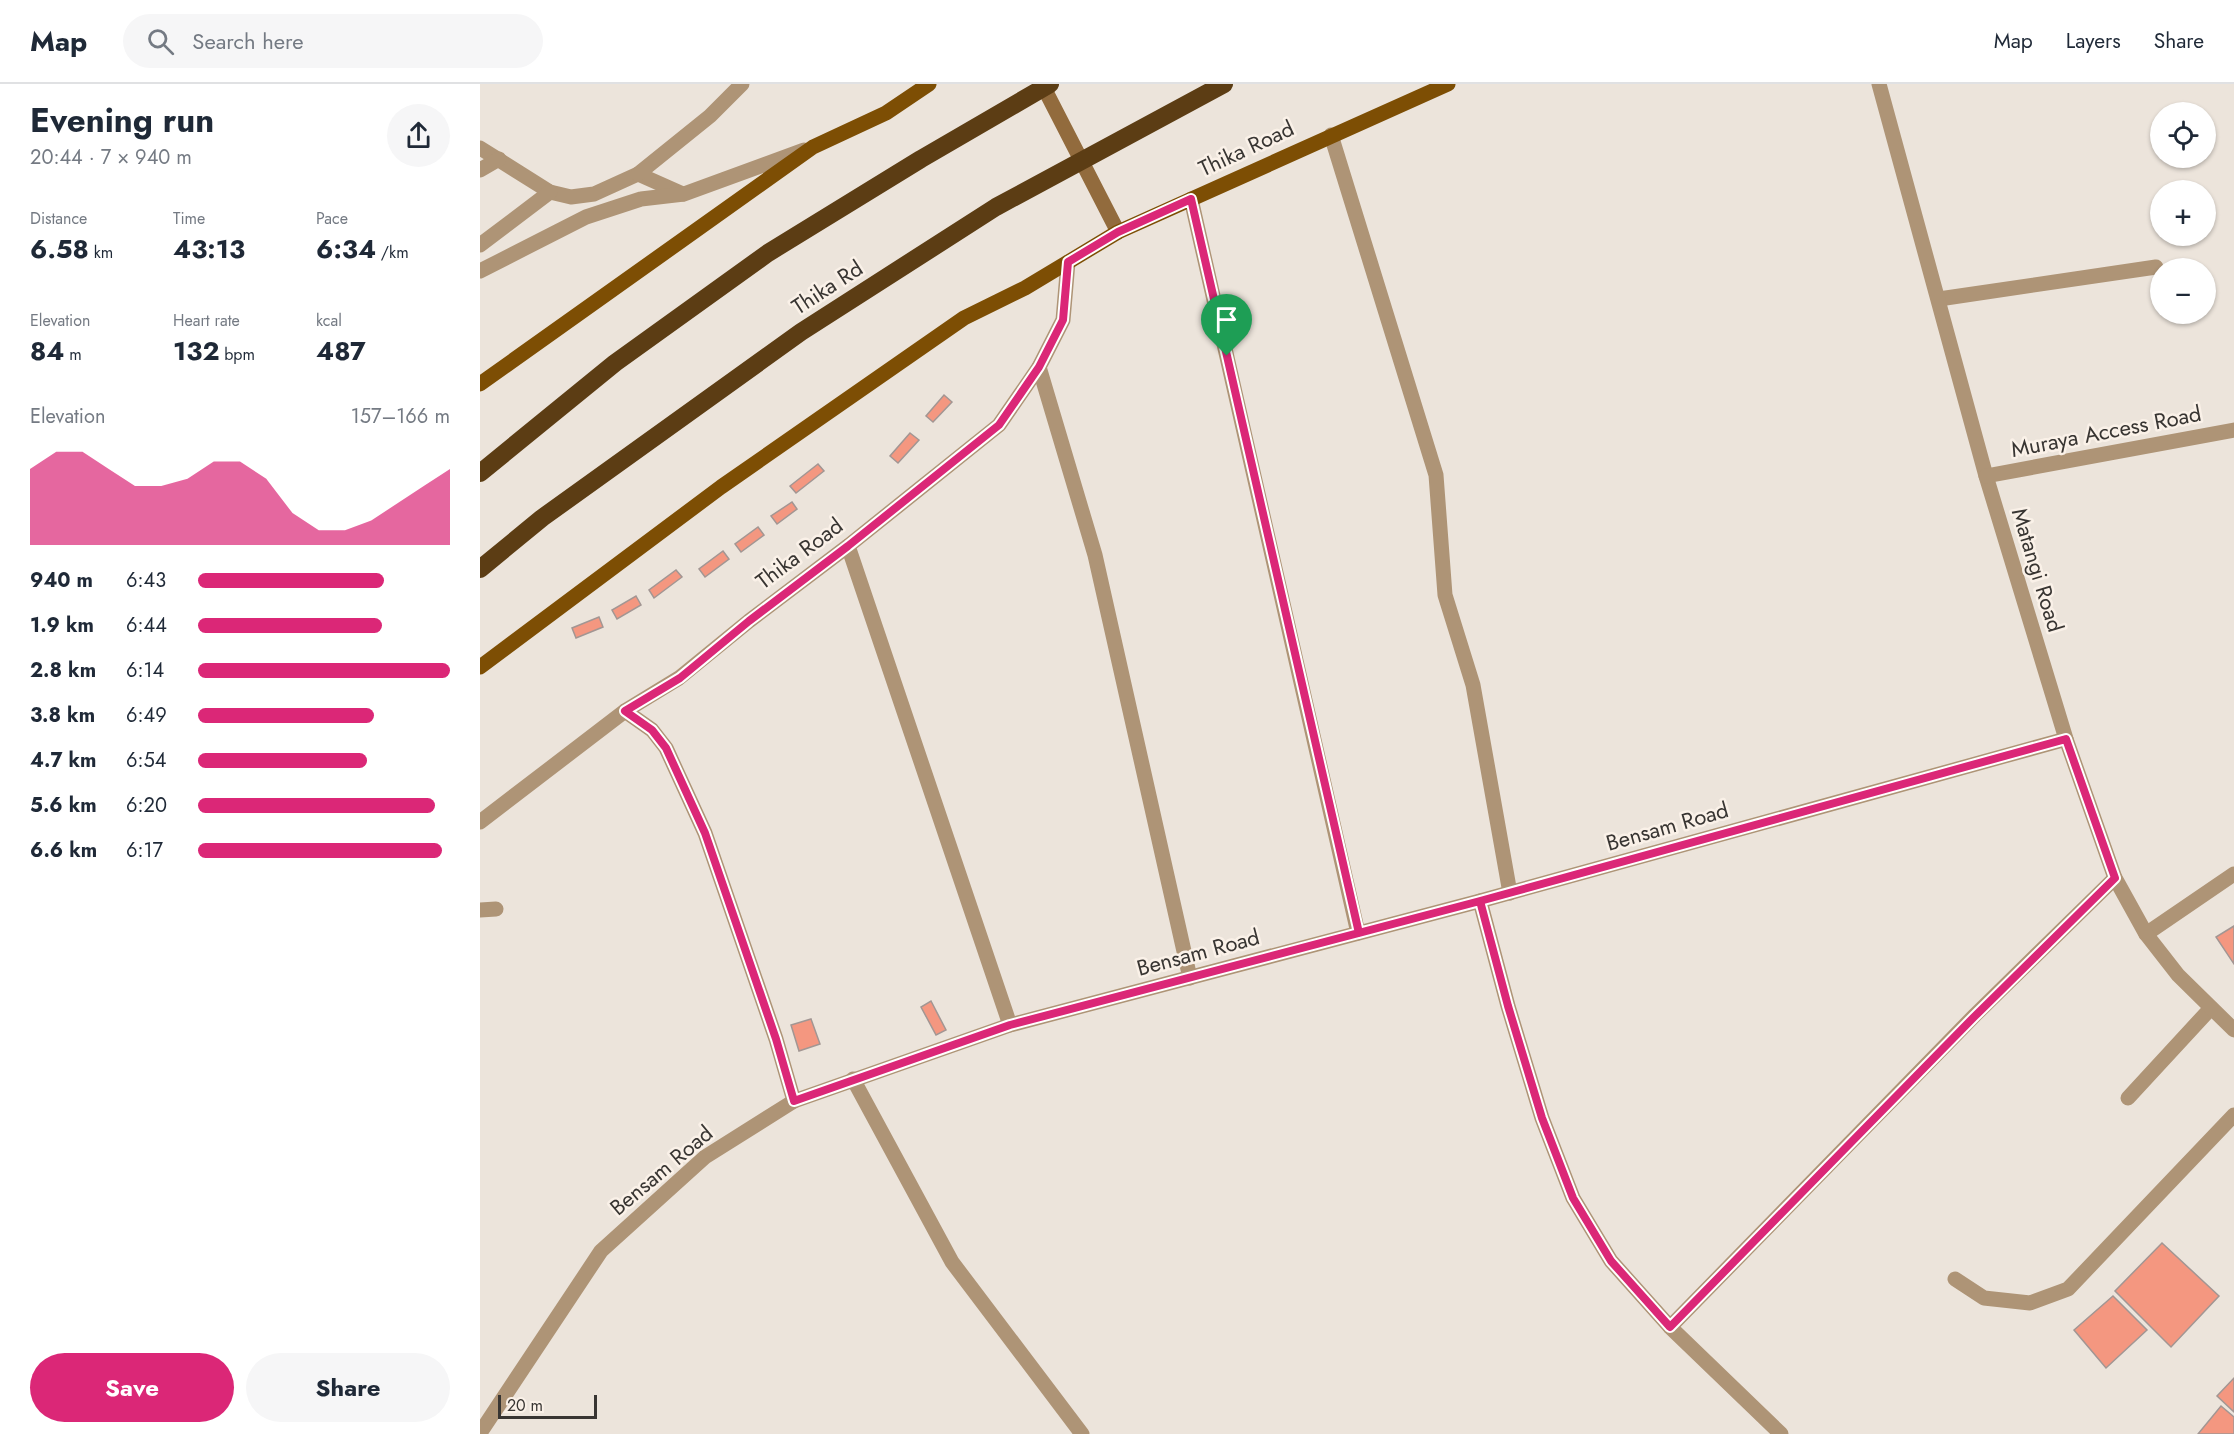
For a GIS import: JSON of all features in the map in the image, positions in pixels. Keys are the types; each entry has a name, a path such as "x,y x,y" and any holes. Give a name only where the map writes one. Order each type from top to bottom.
{"highway":[{"path":"480,472 615,363 768,253 921,159 1050,84"},
{"name":"Thika Rd","path":"480,569 542,518 801,332 996,207 1224,84"}],"main road":[{"path":"480,384 813,147 886,113 928,84"},
{"path":"1042,84 1118,232"},
{"name":"Thika Road","path":"480,668 722,487 964,318 1025,288 1118,232 1448,84"}],"street":[{"path":"480,148 550,192 571,197 594,194 638,174 710,116 742,84"},
{"name":"Matangi Road","path":"1879,84 1986,476 2066,739 2115,878 2146,934 2178,975 2234,1030"},
{"path":"1331,135 1436,475 1445,595 1473,685 1510,893"},
{"path":"480,271 586,217 641,199 684,195 813,147"},
{"path":"480,170 499,159"},
{"path":"638,174 684,195"},
{"path":"480,245 550,192"},
{"path":"1191,199 1359,933"},
{"name":"Thika Road","path":"480,822 625,711 680,678 999,425 1039,367 1063,320 1068,262"},
{"path":"1939,299 2150,268"},
{"path":"1039,367 1095,555 1190,978"},
{"name":"Muraya Access Road","path":"1986,476 2234,430"},
{"path":"848,546 1010,1025"},
{"path":"625,711 652,730 666,748 705,833 776,1039 794,1101"},
{"name":"Bensam Road","path":"480,1433 601,1251 705,1157 794,1101 1010,1025 1510,893 2066,739"},
{"path":"2146,934 2234,874"},
{"path":"1670,1327 1975,1016 2115,878"},
{"path":"1480,901 1508,1006 1542,1118 1573,1198 1611,1261 1670,1327 1781,1434"},
{"path":"480,910 496,909"},
{"path":"2128,1098 2211,1008"},
{"path":"853,1079 952,1262 1082,1434"},
{"path":"1955,1279 1984,1299 2030,1303 2068,1289 2234,1115"}],"building":[{"path":"944,395 952,402 933,422 926,416"},
{"path":"910,433 919,440 898,463 890,456"},
{"path":"818,464 824,471 796,493 790,486"},
{"path":"792,502 797,509 777,524 771,516"},
{"path":"758,527 764,535 741,552 735,544"},
{"path":"723,551 729,559 705,577 699,569"},
{"path":"676,570 682,577 654,598 649,590"},
{"path":"636,596 641,605 617,619 612,610"},
{"path":"599,617 603,627 576,638 572,628"},
{"path":"2234,926 2234,964 2216,937"},
{"path":"931,1001 946,1030 936,1035 921,1007"},
{"path":"811,1019 820,1044 799,1051 791,1025"},
{"path":"2162,1243 2219,1296 2171,1347 2115,1291"},
{"path":"2113,1296 2147,1330 2106,1368 2074,1330"},
{"path":"2234,1378 2234,1412 2217,1396"},
{"path":"2221,1406 2234,1417 2234,1434 2198,1434"}],"route":[{"path":"1227,356 1191,199 1118,232 1068,262 1063,320 1039,367 999,425 680,678 625,711 652,730 666,748 705,833 776,1039 794,1101 1010,1025 1130,993 1359,933 1480,901 2066,739 2115,878 1975,1016 1670,1327 1611,1261 1573,1198 1542,1118 1508,1006 1480,901 1419,917 1359,933 1227,356"}]}
